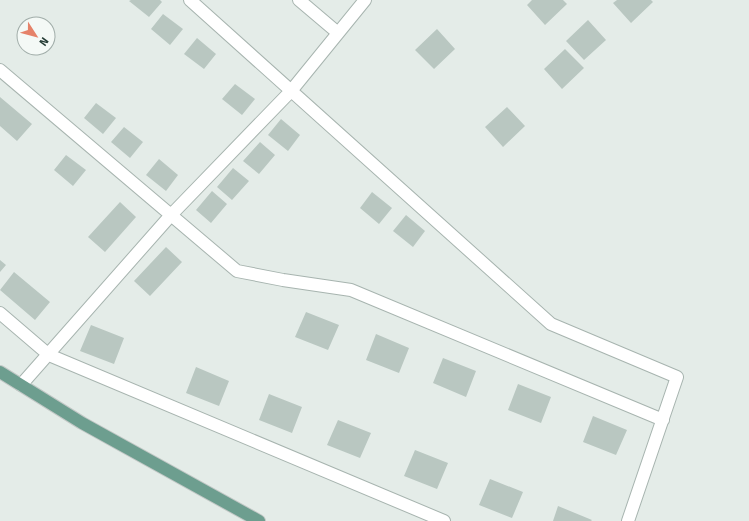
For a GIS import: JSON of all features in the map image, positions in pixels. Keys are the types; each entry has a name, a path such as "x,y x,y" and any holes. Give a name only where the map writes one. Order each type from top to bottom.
{"main road":[{"path":"0,372 82,422 259,521"}],"street":[{"path":"190,0 551,324 677,377 628,521"},
{"path":"299,0 338,33"},
{"path":"21,385 171,215 291,91 365,0"},
{"path":"0,70 237,271 283,280 351,290 663,420"},
{"path":"0,313 49,355 444,521"}],"building":[{"path":"160,0 162,2 149,17 129,1"},
{"path":"532,0 563,0 567,4 545,25 527,5"},
{"path":"617,0 651,0 653,2 631,23 613,3"},
{"path":"163,14 183,29 170,45 151,29"},
{"path":"588,20 606,40 584,60 566,41"},
{"path":"437,29 455,49 434,69 415,50"},
{"path":"197,38 216,54 204,69 184,54"},
{"path":"565,49 584,68 562,89 544,69"},
{"path":"235,84 255,99 242,115 222,99"},
{"path":"0,97 32,124 17,141 0,126"},
{"path":"96,103 116,118 103,134 84,118"},
{"path":"507,107 525,126 503,147 485,127"},
{"path":"281,119 300,135 288,151 268,135"},
{"path":"124,127 143,142 130,158 111,142"},
{"path":"260,142 275,155 259,174 243,161"},
{"path":"66,155 86,170 73,186 54,170"},
{"path":"159,159 178,175 166,191 146,175"},
{"path":"233,168 249,181 232,200 217,187"},
{"path":"212,191 227,204 211,223 196,210"},
{"path":"372,192 392,208 379,224 360,208"},
{"path":"120,202 136,217 105,252 88,237"},
{"path":"406,215 425,231 413,247 393,231"},
{"path":"166,247 182,262 150,296 134,281"},
{"path":"0,260 6,265 0,272"},
{"path":"14,272 50,302 35,320 0,290"},
{"path":"306,312 339,325 328,350 295,337"},
{"path":"91,325 124,338 114,364 80,351"},
{"path":"376,334 409,348 399,373 366,360"},
{"path":"443,358 476,371 466,397 433,383"},
{"path":"196,367 229,381 219,406 186,393"},
{"path":"518,384 551,397 541,423 508,410"},
{"path":"269,394 302,407 292,433 259,420"},
{"path":"593,416 627,430 616,455 583,442"},
{"path":"338,420 371,433 360,458 327,445"},
{"path":"415,450 448,463 437,489 404,476"},
{"path":"490,479 523,492 512,518 479,505"},
{"path":"558,506 592,520 553,521"}]}
